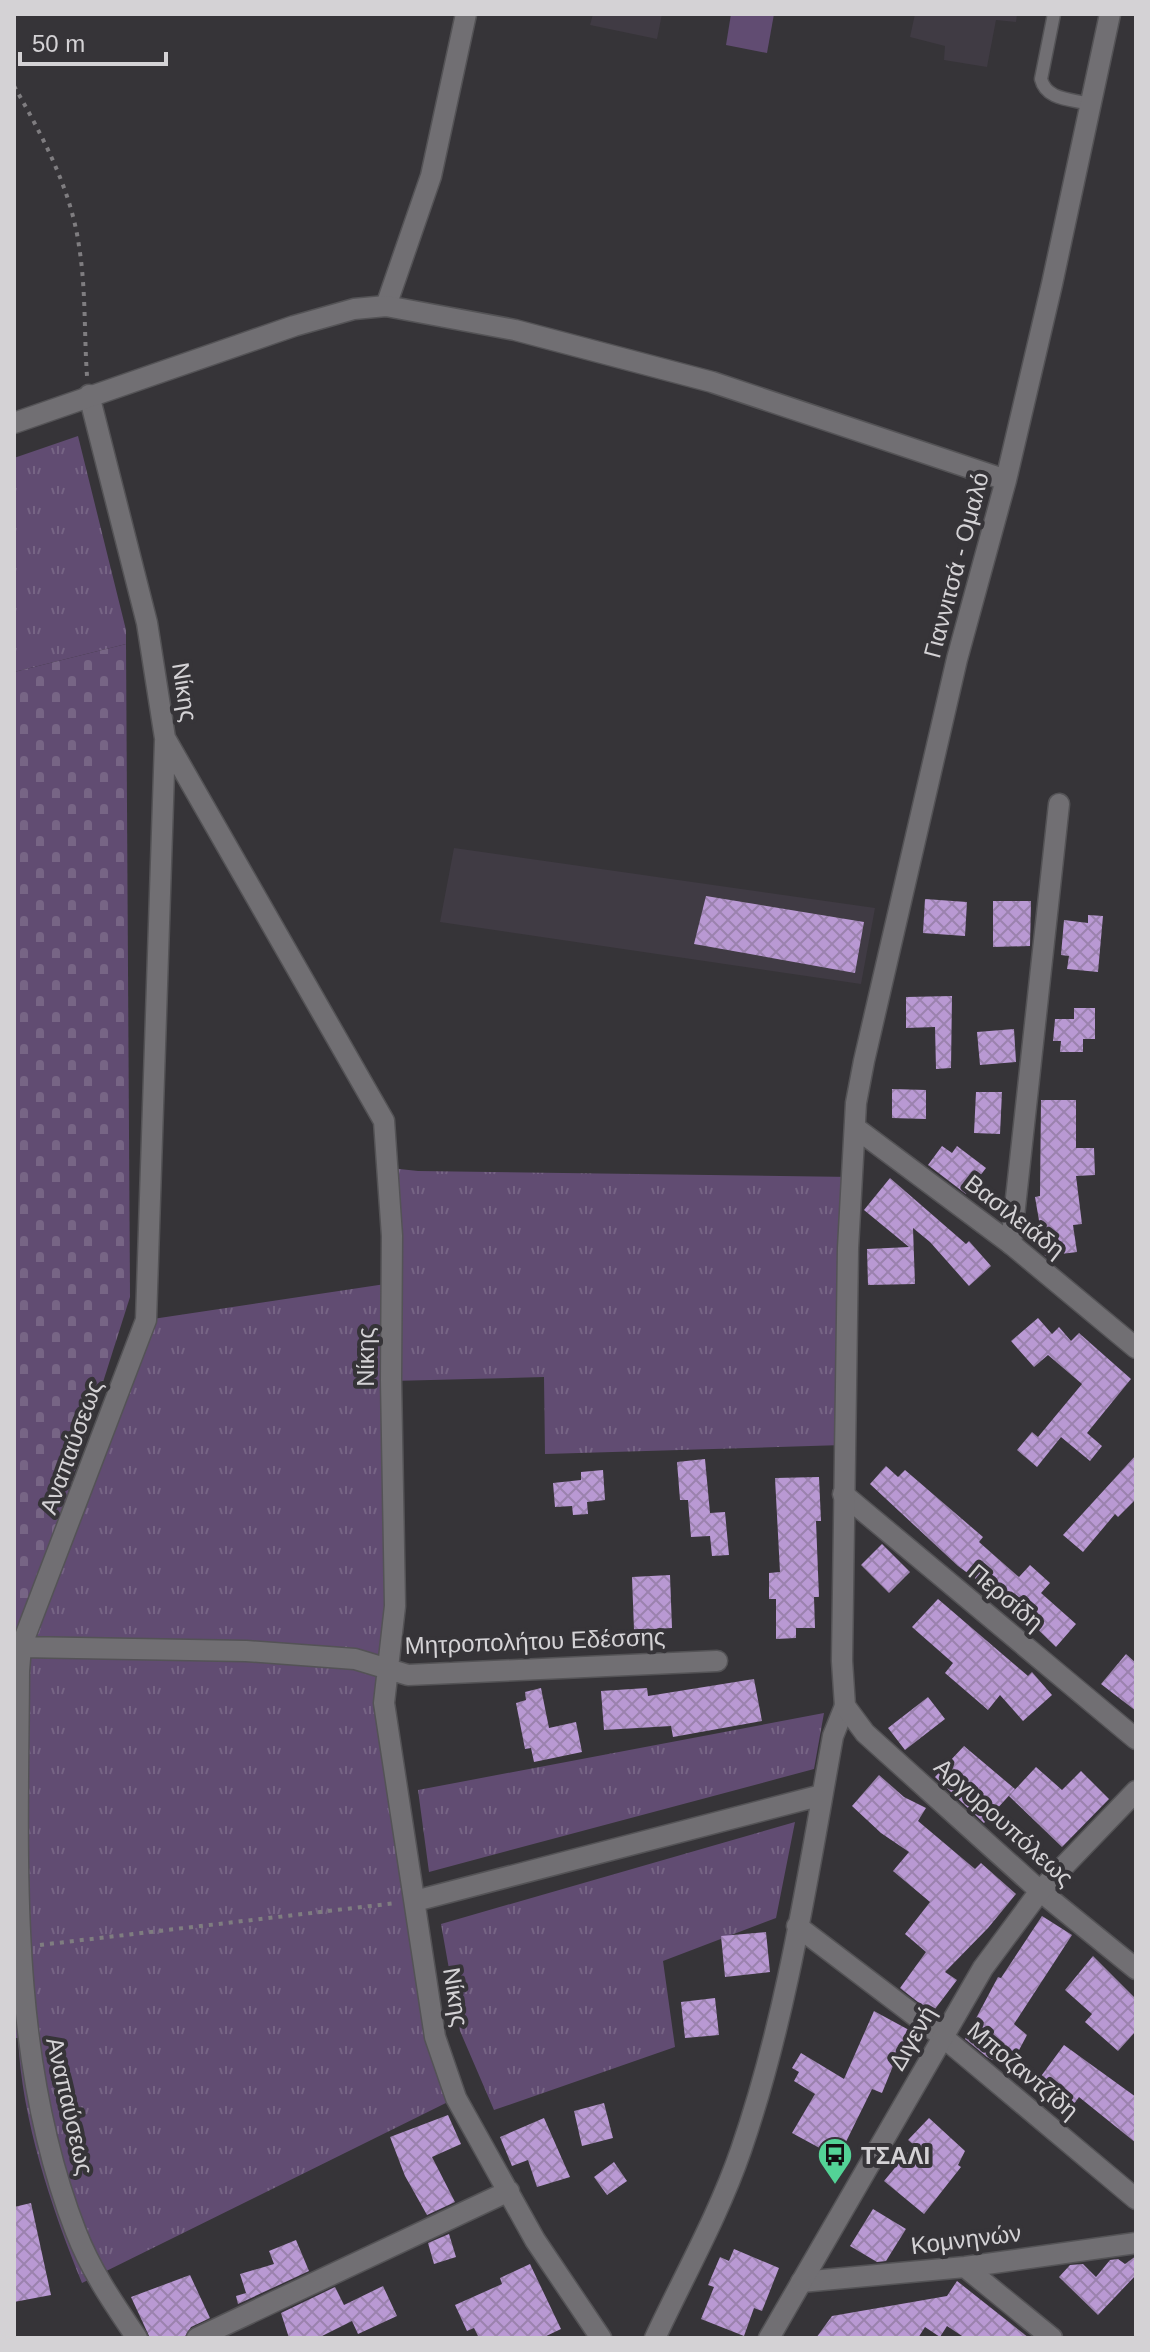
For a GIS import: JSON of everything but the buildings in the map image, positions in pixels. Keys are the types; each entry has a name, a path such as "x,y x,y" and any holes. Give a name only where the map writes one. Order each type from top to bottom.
{"street":[{"path":"386,306 431,176 466,14"},
{"name":"Γιαννιτσά - Ομαλό","path":"845,1706 842,1661 843,1494 848,1248 857,1094 957,659 1006,480 1110,14"},
{"path":"14,423 316,320 354,309 386,306 515,330 712,382 1006,480"},
{"name":"Νίκης","path":"89,395 147,623 165,738 384,1121 392,1236 395,1606 384,1689 386,1730 440,2055 456,2098 566,2290 597,2337"},
{"name":"Αναπαύσεως","path":"137,2338 94,2270 63,2196 27,2037 18,1858 18,1645 146,1320 165,738"},
{"path":"1011,1244 1059,804"},
{"name":"Βασιλειάδη","path":"857,1129 1011,1244 1136,1348"},
{"name":"Περσίδη","path":"843,1494 1136,1739"},
{"name":"Μητροπολήτου Εδέσσης","path":"18,1645 246,1651 355,1659 408,1675 717,1661"},
{"path":"655,2338 739,2155 763,2078 797,1926 833,1736 845,1706"},
{"name":"Αργυρουπόλεως","path":"845,1706 865,1733 1040,1891 1136,1969"},
{"name":"Διγενή","path":"769,2338 983,1968 1040,1891 1136,1791"},
{"path":"415,1901 822,1795"},
{"name":"Μποζαντζίδη","path":"797,1926 943,2037 1136,2199"},
{"path":"197,2338 509,2191"},
{"name":"Κομνηνών","path":"801,2282 965,2267 1136,2243"},
{"path":"965,2267 1052,2338"}],"lane":[{"path":"1054,14 1041,79 1043,87 1051,95 1090,104"}],"path":[{"path":"14,86 50,154 75,223 82,275 89,395"},
{"path":"21,1947 415,1901"}],"shaded area":[{"path":"593,14 662,14 657,39 590,25"},
{"path":"915,14 1017,14 1016,22 996,20 987,67 944,60 945,46 910,37"},
{"path":"454,848 875,908 861,984 440,922"}],"green space":[{"path":"731,14 774,14 767,53 726,45"},
{"path":"78,436 126,630 126,644 14,672 14,458"},
{"path":"126,644 130,1297 20,1644 14,1648 14,672"},
{"path":"390,1168 418,1171 853,1177 843,1445 545,1454 544,1377 391,1381 384,1703 456,2098 82,2283 40,2163 25,2100 18,2038 14,2038 14,1663 146,1320 392,1283"},
{"path":"824,1713 814,1769 429,1872 418,1790"},
{"path":"795,1822 776,1918 663,1961 675,2047 494,2110 460,2031 441,1924"}],"place":[{"name":"ΤΣΑΛΙ","path":"835,2186"}]}
